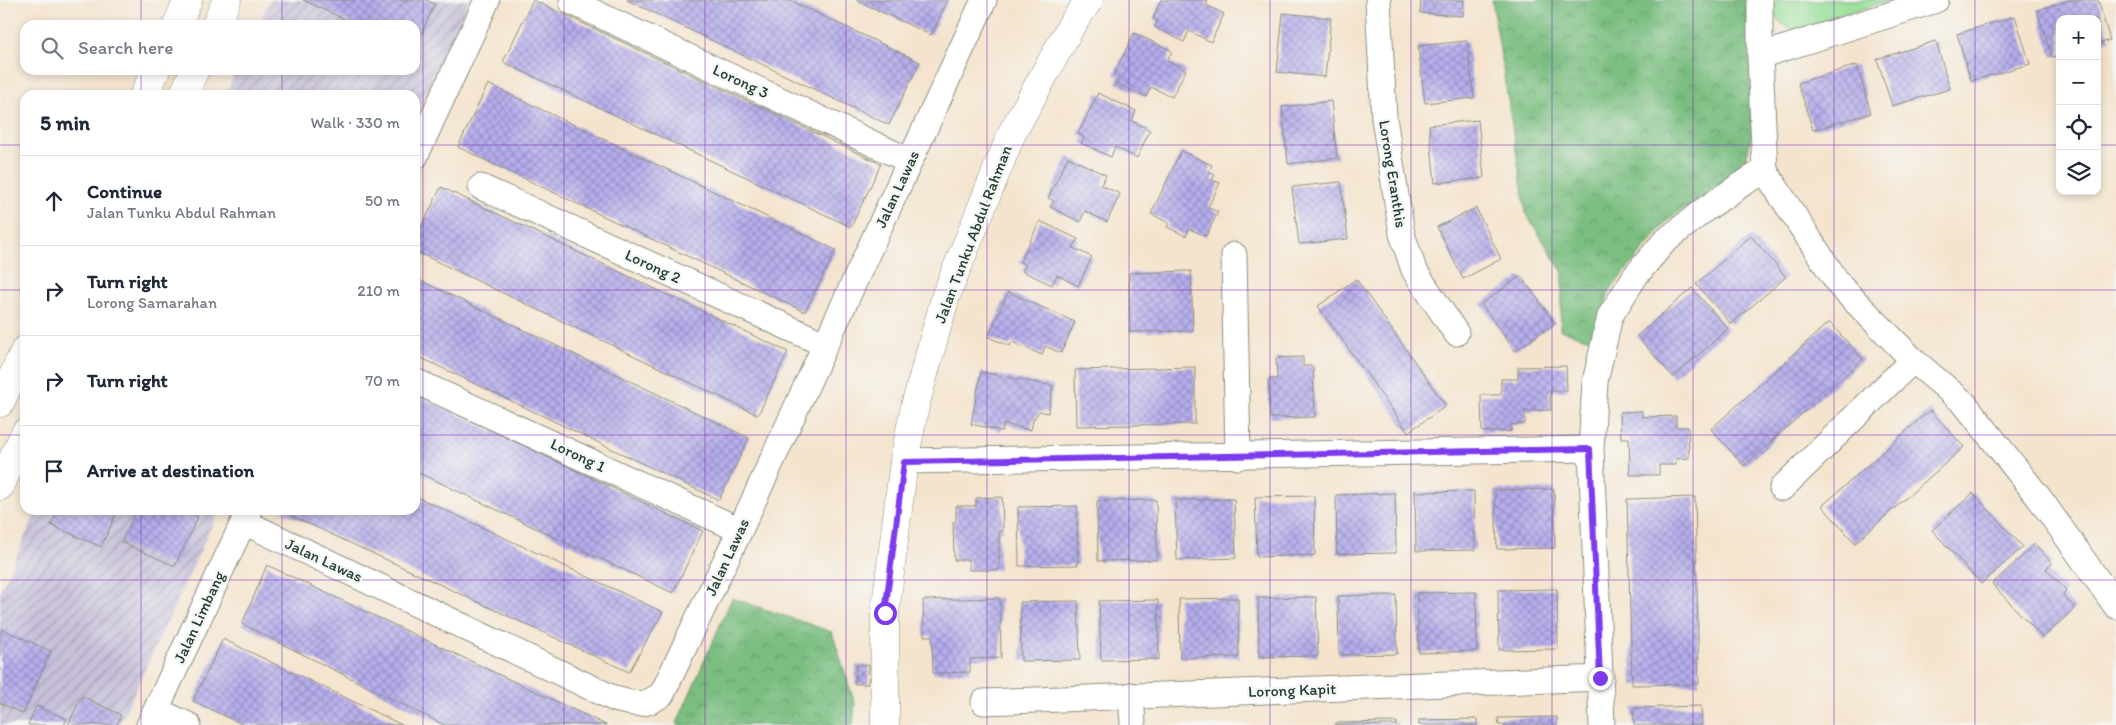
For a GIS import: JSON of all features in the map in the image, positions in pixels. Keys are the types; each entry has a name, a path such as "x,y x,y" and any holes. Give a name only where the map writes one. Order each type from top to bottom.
{"street":[{"path":"179,20 188,0"},
{"path":"218,20 227,0"},
{"path":"420,146 487,0"},
{"name":"Jalan Lawas","path":"247,516 615,699 634,705 650,703 662,694 740,530 984,0"},
{"name":"Jalan Tunku Abdul Rahman","path":"885,725 885,613 904,462 915,406 946,295 1012,134 1071,26 1089,0"},
{"name":"Lorong Eranthis","path":"1378,0 1384,118 1402,234 1414,270 1456,333"},
{"path":"1760,0 1760,56 1765,171 1840,286 1913,360 1964,403 2040,499 2116,606"},
{"path":"1760,56 1936,0"},
{"name":"Lorong 3","path":"572,2 910,161"},
{"path":"146,90 154,75"},
{"path":"185,90 192,75"},
{"path":"1602,725 1590,449 1595,382 1610,316 1636,275 1664,242 1704,210 1745,182 1765,171"},
{"name":"Lorong 2","path":"481,188 824,344"},
{"path":"1234,255 1238,457"},
{"path":"1782,488 1913,360"},
{"path":"0,404 20,361"},
{"name":"Lorong 1","path":"420,383 740,530"},
{"path":"0,486 20,444"},
{"path":"904,462 1590,449"},
{"name":"Jalan Limbang","path":"153,717 247,516"},
{"name":"Lorong Kapit","path":"984,702 1600,678"},
{"path":"1131,695 1133,725"},
{"path":"153,717 188,725"}],"shaded area":[{"path":"270,0 469,0 420,105 420,90 227,90 235,75 420,75 420,20 260,20"},
{"path":"35,515 217,515 119,725 0,725 0,592"}],"green space":[{"path":"1492,0 1748,0 1752,133 1744,168 1669,219 1610,290 1593,340 1560,330 1563,273 1526,213"},
{"path":"1777,0 1891,0 1793,30 1784,25 1775,15 1774,10"},
{"path":"732,598 832,632 855,704 853,725 676,725"}],"building":[{"path":"303,0 426,0 435,4 420,36 420,20 346,20"},
{"path":"533,0 881,164 851,227 503,62"},
{"path":"627,0 789,0 920,62 889,125"},
{"path":"856,0 948,0 931,35"},
{"path":"1161,0 1208,0 1206,5 1224,14 1211,42 1189,31 1184,42 1155,27 1158,21 1153,19"},
{"path":"1421,0 1464,0 1463,16 1420,13"},
{"path":"2070,0 2098,0 2110,40 2101,43 2101,15 2056,15 2056,56 2052,57 2037,10"},
{"path":"1283,13 1331,18 1325,77 1277,72"},
{"path":"2015,16 2030,64 1971,81 1957,34"},
{"path":"1134,33 1172,51 1167,61 1186,70 1172,97 1151,87 1146,97 1116,83 1119,77 1114,74"},
{"path":"1467,41 1474,98 1425,103 1418,46"},
{"path":"1936,41 1950,89 1892,106 1877,59"},
{"path":"1857,65 1871,113 1813,130 1798,83"},
{"path":"488,84 836,250 805,312 458,147"},
{"path":"1098,93 1136,111 1132,121 1150,130 1137,158 1115,147 1111,157 1081,143 1084,137 1078,134"},
{"path":"1331,101 1337,158 1288,164 1282,107"},
{"path":"1478,120 1484,178 1435,183 1429,125"},
{"path":"1181,151 1212,165 1209,172 1215,175 1212,180 1220,183 1208,207 1218,212 1206,236 1189,229 1186,236 1167,227 1169,223 1151,214"},
{"path":"1068,157 1106,175 1101,185 1120,194 1107,222 1085,211 1080,222 1050,207 1054,201 1048,198"},
{"path":"1341,182 1348,239 1299,244 1292,187"},
{"path":"441,187 788,352 758,415 420,253 420,230"},
{"path":"1476,208 1501,259 1463,279 1437,227"},
{"path":"1040,221 1078,239 1073,248 1092,257 1078,286 1057,275 1052,285 1022,271 1026,265 1020,262"},
{"path":"1751,236 1786,277 1731,324 1696,284"},
{"path":"1191,271 1193,331 1130,332 1129,273"},
{"path":"1521,276 1555,323 1515,351 1481,304"},
{"path":"1356,279 1446,406 1408,432 1318,306"},
{"path":"420,280 749,438 719,500 420,357"},
{"path":"1692,288 1728,329 1673,377 1637,336"},
{"path":"1008,292 1075,322 1061,353 1045,346 1042,355 1012,342 1010,346 988,337"},
{"path":"1829,322 1863,359 1744,466 1711,429"},
{"path":"1303,357 1303,366 1313,366 1315,417 1270,418 1268,379 1277,379 1276,358"},
{"path":"1566,366 1567,391 1550,391 1551,410 1525,411 1525,424 1511,425 1511,431 1482,432 1481,395 1501,395 1501,379 1518,379 1518,367"},
{"path":"1195,367 1195,424 1076,426 1075,370"},
{"path":"981,372 1053,386 1048,413 1039,411 1033,420 1031,430 1003,424 1002,431 971,424"},
{"path":"420,396 703,531 673,593 420,473"},
{"path":"1930,410 1964,447 1855,543 1822,506"},
{"path":"1642,411 1642,417 1676,416 1676,427 1688,427 1689,458 1676,459 1676,465 1659,465 1659,475 1630,475 1629,438 1621,438 1620,412"},
{"path":"1554,489 1555,548 1497,549 1495,490"},
{"path":"1474,491 1475,550 1416,551 1415,492"},
{"path":"1395,493 1396,553 1337,554 1336,495"},
{"path":"1973,493 2023,547 1981,584 1932,530"},
{"path":"1314,496 1315,555 1257,557 1255,497"},
{"path":"1002,497 1003,531 999,531 999,570 969,570 969,560 954,560 953,522 956,522 956,506 976,506 976,498"},
{"path":"1695,497 1699,684 1632,685 1627,499"},
{"path":"420,498 663,612 629,672 290,515 420,515"},
{"path":"1234,499 1236,558 1177,560 1175,500"},
{"path":"1156,500 1157,560 1098,561 1097,501"},
{"path":"1077,506 1078,565 1019,566 1018,507"},
{"path":"56,515 116,515 101,547 51,525"},
{"path":"134,515 194,515 198,517 175,566 121,542"},
{"path":"2035,544 2052,563 2046,569 2066,590 2063,595 2075,608 2043,638 1992,584"},
{"path":"267,565 606,725 444,725 242,624"},
{"path":"1557,589 1558,649 1499,650 1498,590"},
{"path":"1476,592 1477,651 1419,653 1417,593"},
{"path":"1396,595 1397,654 1339,655 1338,596"},
{"path":"1316,597 1318,656 1259,657 1258,598"},
{"path":"1000,598 1001,658 970,659 970,672 933,673 932,636 924,636 923,600"},
{"path":"1238,598 1239,657 1180,658 1179,599"},
{"path":"1158,600 1159,659 1101,660 1099,601"},
{"path":"1078,601 1080,660 1021,661 1020,602"},
{"path":"2,629 51,651 23,714 0,703 0,634"},
{"path":"223,639 402,725 244,725 193,701"},
{"path":"856,665 869,665 868,684 855,684"},
{"path":"82,696 121,715 117,725 68,725"},
{"path":"36,706 67,719 64,725 28,725"},
{"path":"1701,706 1702,725 1634,725 1633,708"},
{"path":"1557,717 1557,725 1499,725 1498,718"},
{"path":"1477,719 1477,725 1419,725 1419,720"},
{"path":"1397,722 1397,725 1336,725 1336,723"}],"route":[{"path":"885,613 904,462 1590,449 1600,678"}]}
